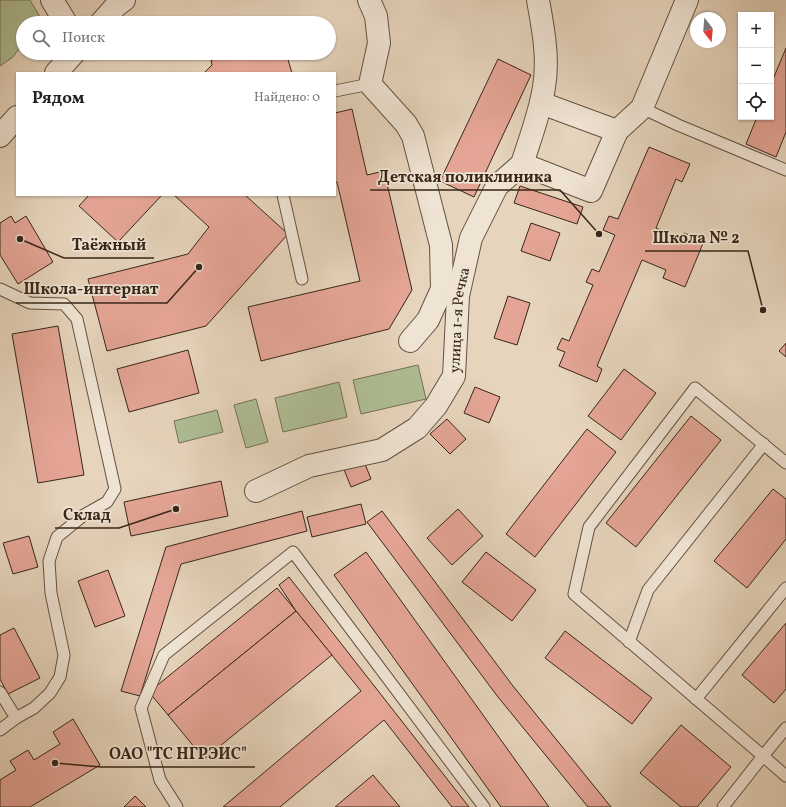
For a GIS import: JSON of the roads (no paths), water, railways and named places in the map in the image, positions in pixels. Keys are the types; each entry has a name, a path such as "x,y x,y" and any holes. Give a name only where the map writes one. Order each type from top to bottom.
{"street":[{"path":"52,0 62,16"},
{"path":"107,16 124,0"},
{"path":"369,0 376,16 379,43 370,84 406,124 413,136 441,245 442,288 428,320 410,341"},
{"path":"538,0 545,56 544,86 541,103 522,164 591,191 617,130 642,108 687,0"},
{"path":"57,72 68,60"},
{"path":"541,103 617,130"},
{"path":"0,136 16,118"},
{"name":"улица 1-я Речка","path":"256,491 309,466 382,450 417,428 436,406 454,376 458,296 471,238 497,186 522,164"}],"lane":[{"path":"336,91 370,84"},
{"path":"642,108 678,125 786,170"},
{"path":"283,196 302,278"},
{"path":"0,289 30,304 64,304 77,319 115,489 108,502 84,515 57,537 49,561 52,593 64,655 60,678 50,693 34,708 16,718 0,730"},
{"path":"786,463 695,388 589,527 574,594 786,776"},
{"path":"629,642 648,590 764,444"},
{"path":"177,807 160,780 141,708 164,655 293,552 484,807"},
{"path":"696,699 786,588"},
{"path":"0,692 16,718"},
{"path":"723,807 762,756 786,728"}],"place":[{"name":"Детская поликлиника","path":"599,234"},
{"name":"Таёжный","path":"20,239"},
{"name":"Школа-интернат","path":"199,267"},
{"name":"Школа № 2","path":"763,310"},
{"name":"Склад","path":"176,509"},
{"name":"ОАО \"ТС НГРЭИС\"","path":"55,763"}]}
